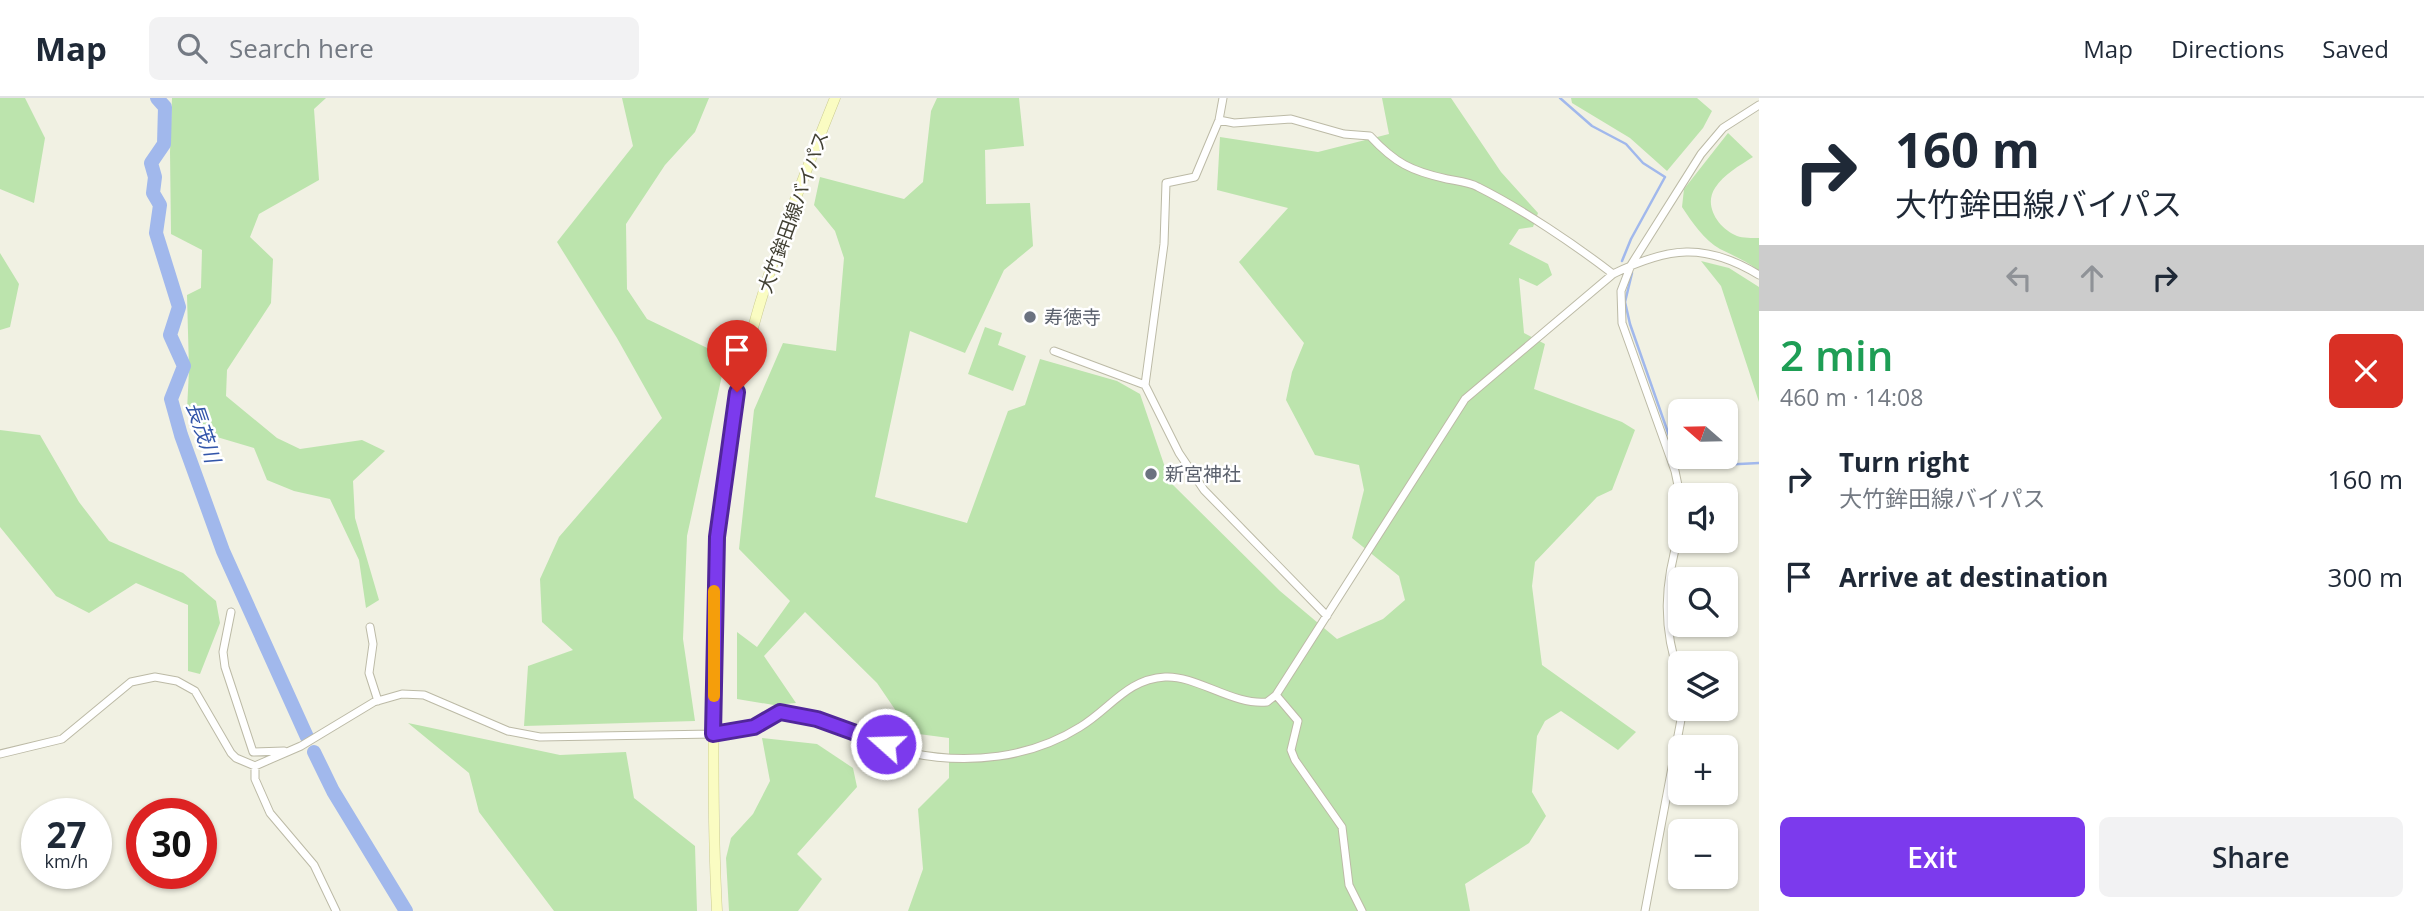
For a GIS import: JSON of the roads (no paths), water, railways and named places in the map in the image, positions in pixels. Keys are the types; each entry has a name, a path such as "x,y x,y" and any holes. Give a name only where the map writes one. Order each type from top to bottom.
{"main road":[{"name":"大竹鉾田線バイパス","path":"717,911 713,734 717,537 733,414 747,349 772,262 835,98"}],"street":[{"path":"1223,98 1219,120 1195,177 1167,183 1164,244 1145,386 1179,453 1204,490 1327,615"},
{"path":"1678,483 1622,323 1621,291 1631,265 1701,154 1723,128 1759,105"},
{"path":"1219,120 1234,123 1291,119 1344,134 1370,136 1388,156 1402,165 1420,173 1476,185 1584,252 1613,274"},
{"path":"0,754 62,739 131,682 155,677 177,681 195,691 230,753 255,765 289,750 378,701 402,694 424,695 508,731 540,737 713,734 754,727 780,712 817,719 909,753 975,758 1004,756 1038,747 1079,728 1133,685 1166,677 1215,689 1246,701 1267,702 1276,695 1465,399 1613,274 1631,265 1658,254 1694,250 1734,260 1759,275"},
{"path":"1054,351 1145,386"},
{"path":"1674,553 1665,613 1674,651"},
{"path":"231,612 223,652 225,667 253,752 289,750"},
{"path":"370,626 373,644 369,673 378,701"},
{"path":"1276,695 1298,721 1291,750 1295,760 1342,827 1349,885 1362,911"},
{"path":"1645,911 1681,721"},
{"path":"255,765 255,779 270,813 314,865 336,911"}],"waterway":[{"name":"長茂川","path":"157,98 165,107 164,144 151,163 155,177 153,193 160,205 156,233 179,307 170,335 184,366 171,399 181,435 223,551 307,737"},
{"path":"1560,98 1592,126 1626,144 1643,163 1665,177 1622,261"},
{"path":"1632,273 1625,302 1630,324 1680,467 1759,463"},
{"name":"長茂川","path":"314,752 333,791 406,911"}],"place":[{"name":"寿徳寺","path":"1030,317"},
{"name":"新宮神社","path":"1151,474"}]}
